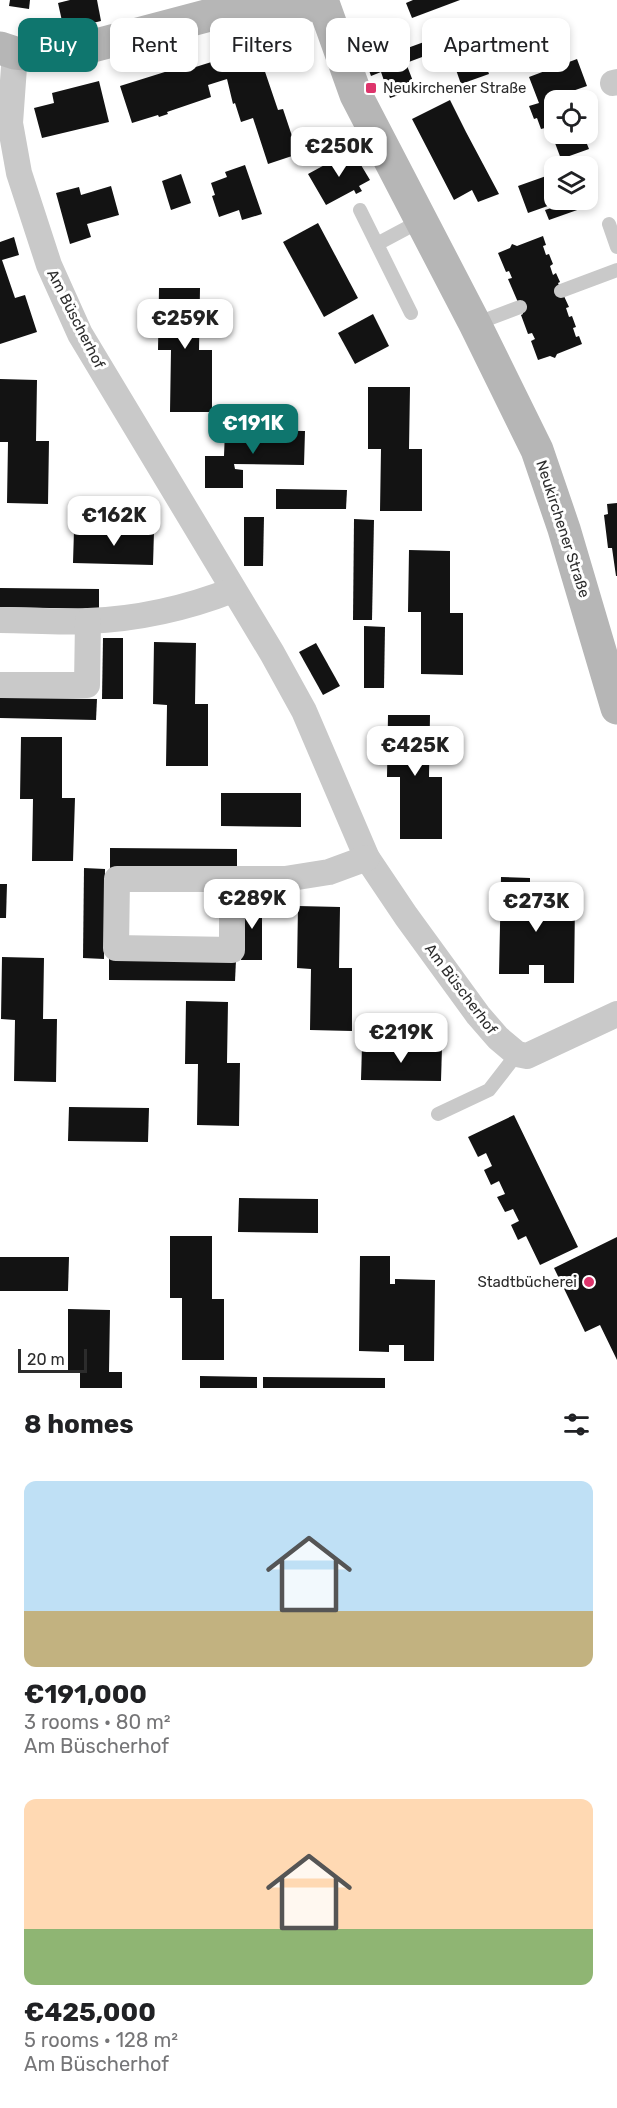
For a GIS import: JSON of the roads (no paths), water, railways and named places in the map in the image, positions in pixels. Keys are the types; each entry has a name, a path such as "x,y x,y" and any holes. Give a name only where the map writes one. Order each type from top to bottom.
{"main road":[{"path":"7,50 38,55 70,52 240,7 323,3"},
{"name":"Neukirchener Straße","path":"323,3 356,95 422,220 537,450 564,530 617,708"}],"street":[{"name":"Am Büscherhof","path":"7,50 5,125 49,265 80,334 304,711 368,858 406,916 478,1015 498,1038 517,1054"},
{"path":"0,620 88,621 141,616 204,601 233,590"},
{"path":"0,685 87,685 88,621"},
{"path":"232,880 232,950 116,948 117,879 285,879 329,872 368,858"},
{"path":"517,1054 527,1056 617,1014"}],"lane":[{"path":"360,210 411,313"},
{"path":"377,244 422,220"},
{"path":"609,224 617,247"},
{"path":"561,291 617,270"},
{"path":"475,324 520,307"},
{"path":"438,1114 489,1090 517,1054"}],"place":[{"name":"Neukirchener Straße","path":"371,88"},
{"name":"Stadtbücherei","path":"589,1282"}]}
